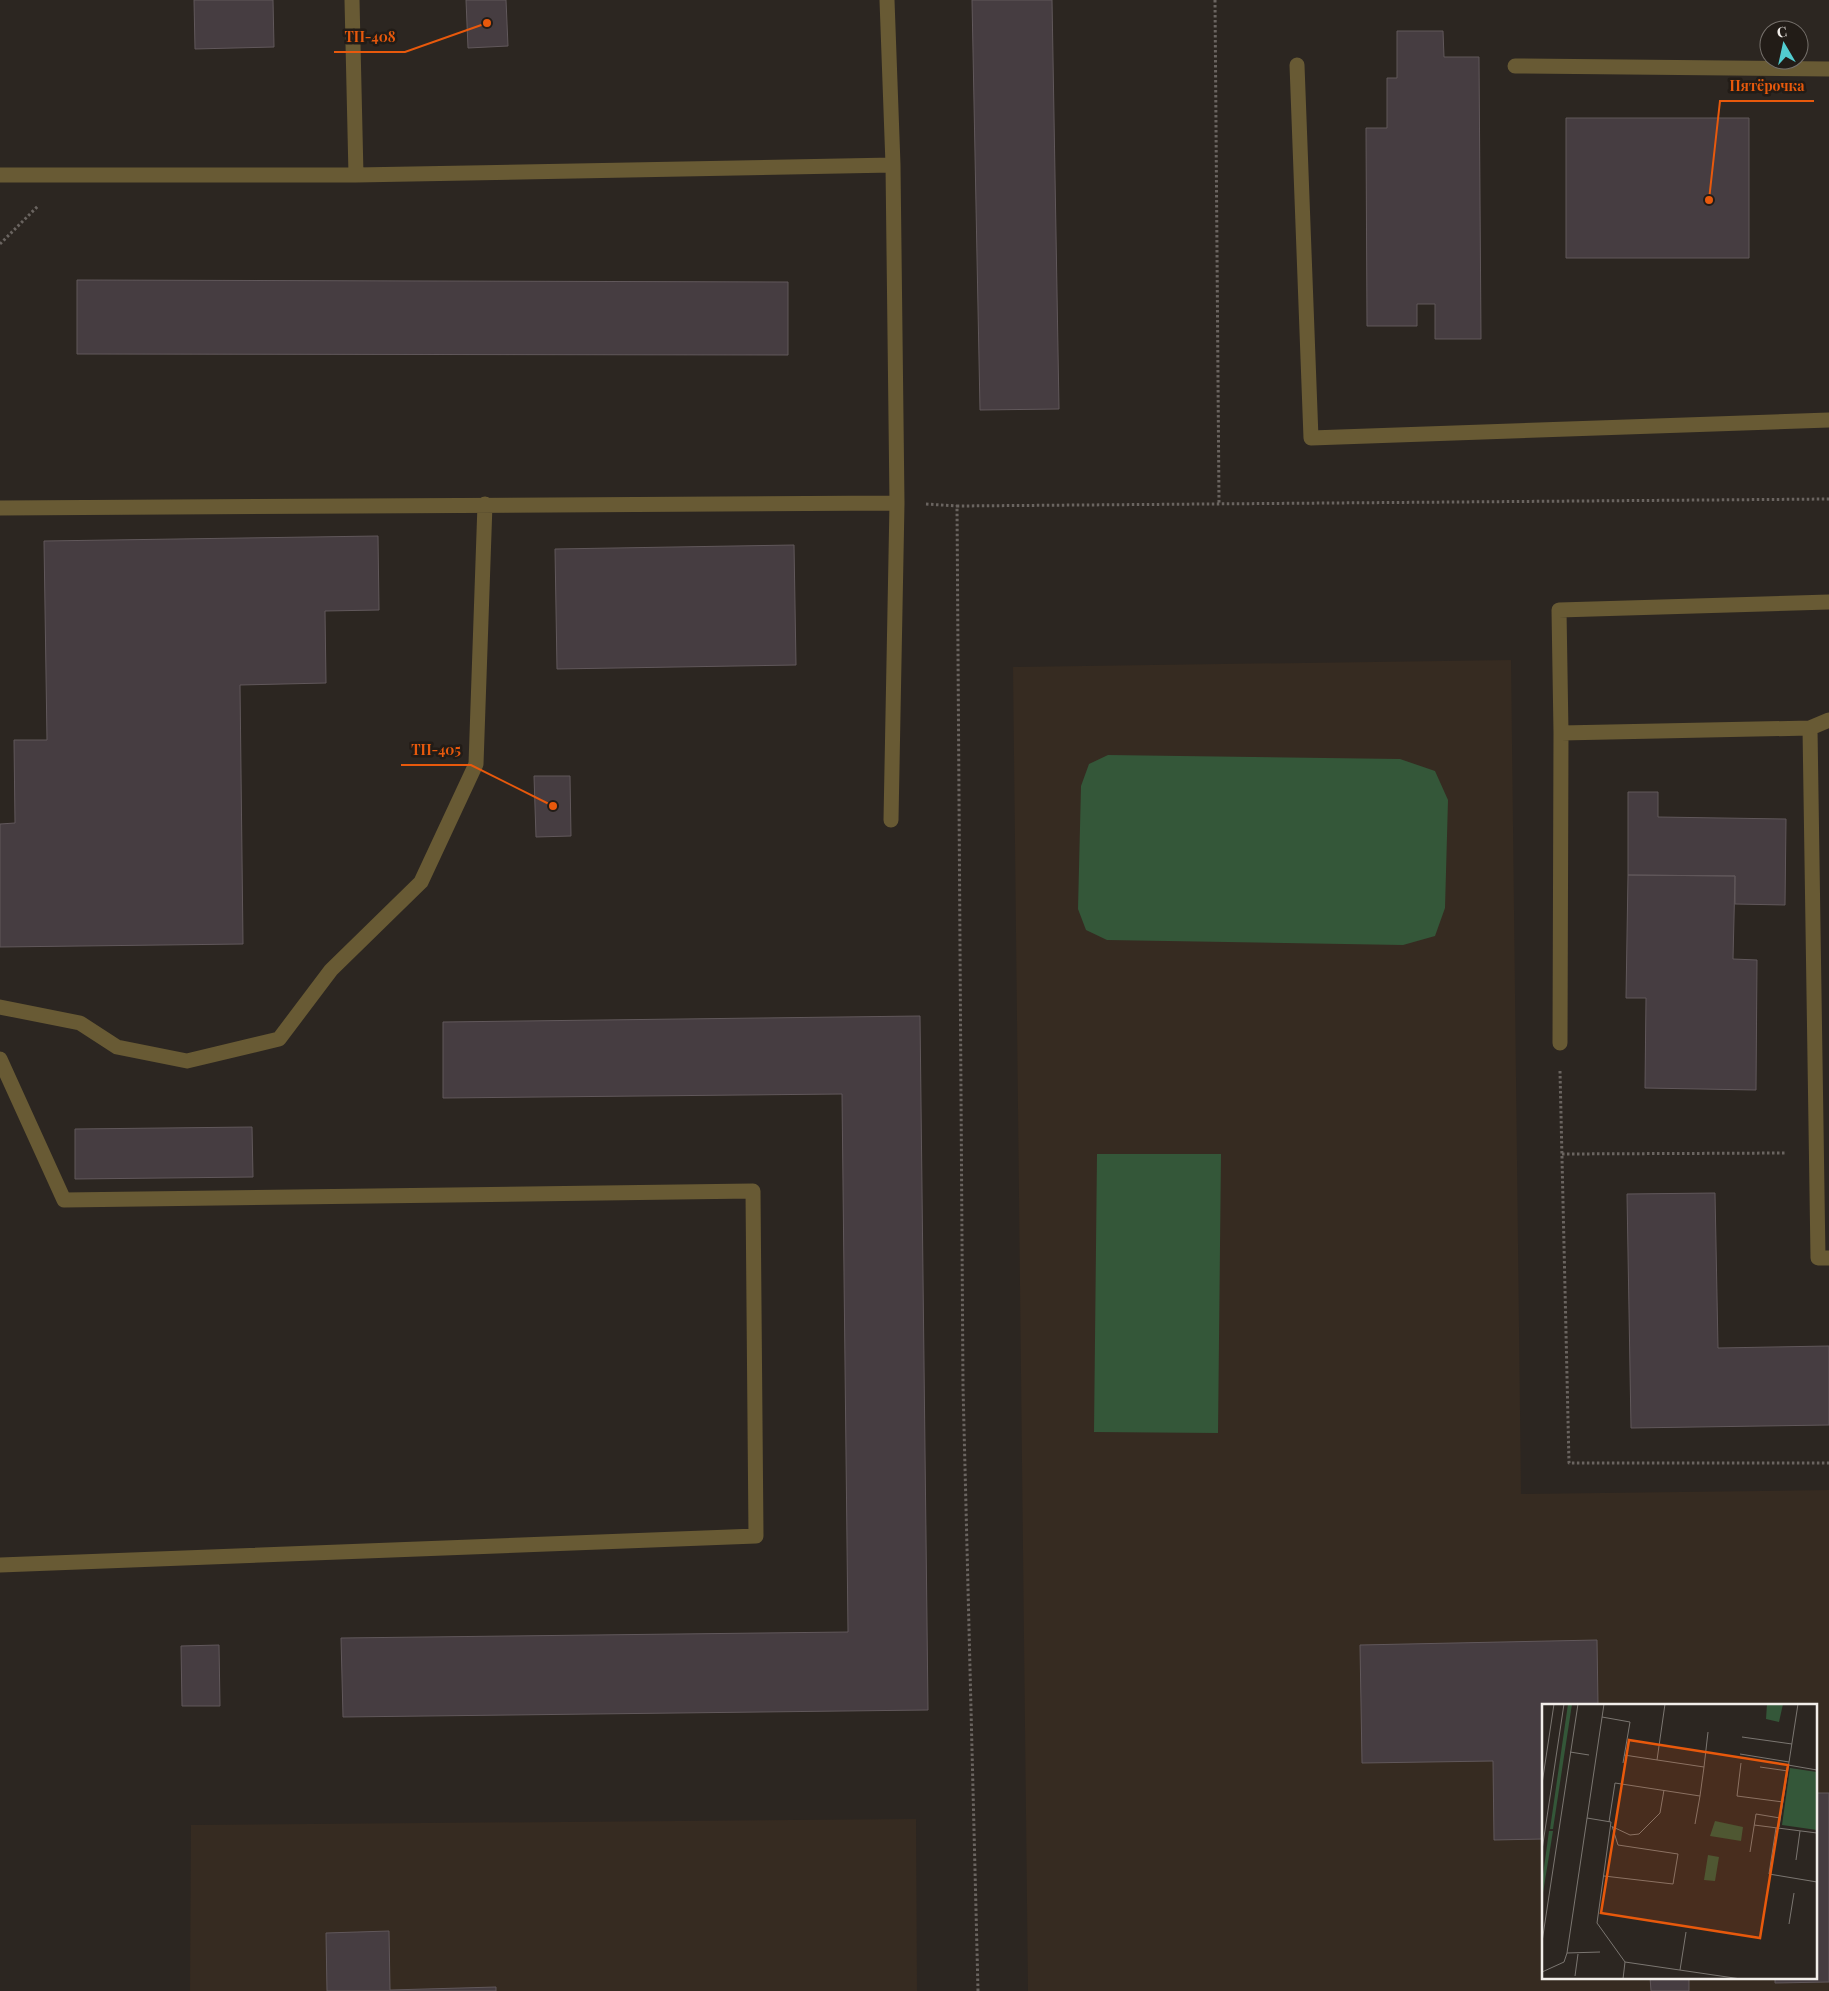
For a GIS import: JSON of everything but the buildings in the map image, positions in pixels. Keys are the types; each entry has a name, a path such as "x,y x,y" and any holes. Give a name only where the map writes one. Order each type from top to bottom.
{"lane":[{"path":"352,0 356,175"},
{"path":"887,0 893,165 897,503 892,820"},
{"path":"1297,65 1312,438 1829,420"},
{"path":"1515,66 1829,69"},
{"path":"0,176 356,175 893,165"},
{"path":"0,508 897,503"},
{"path":"0,1007 80,1023 117,1047 187,1061 279,1039 331,970 421,882 476,764 485,504"},
{"path":"1560,1043 1561,733 1559,610 1829,602"},
{"path":"1561,733 1810,728 1829,720"},
{"path":"1810,728 1818,1258 1829,1258"},
{"path":"0,1058 64,1200 753,1191 756,1536 0,1565"}],"path":[{"path":"1215,0 1219,504"},
{"path":"0,244 68,175"},
{"path":"978,1991 963,1388 958,506 1829,499"},
{"path":"1560,1043 1568,1463 1829,1463"},
{"path":"1562,1154 1817,1152"}],"shaded area":[{"path":"1511,660 1521,1494 1829,1490 1829,1991 1028,1991 1013,667"},
{"path":"916,1819 917,1991 190,1991 191,1825"}],"green space":[{"path":"1108,755 1400,759 1435,771 1448,800 1445,908 1435,936 1403,945 1107,940 1086,930 1078,909 1081,786 1089,764"},
{"path":"1097,1154 1221,1154 1218,1433 1094,1432"}],"place":[{"name":"ТП-408","path":"487,23"},
{"name":"Пятёрочка","path":"1709,200"},
{"name":"ТП-405","path":"553,806"}]}
